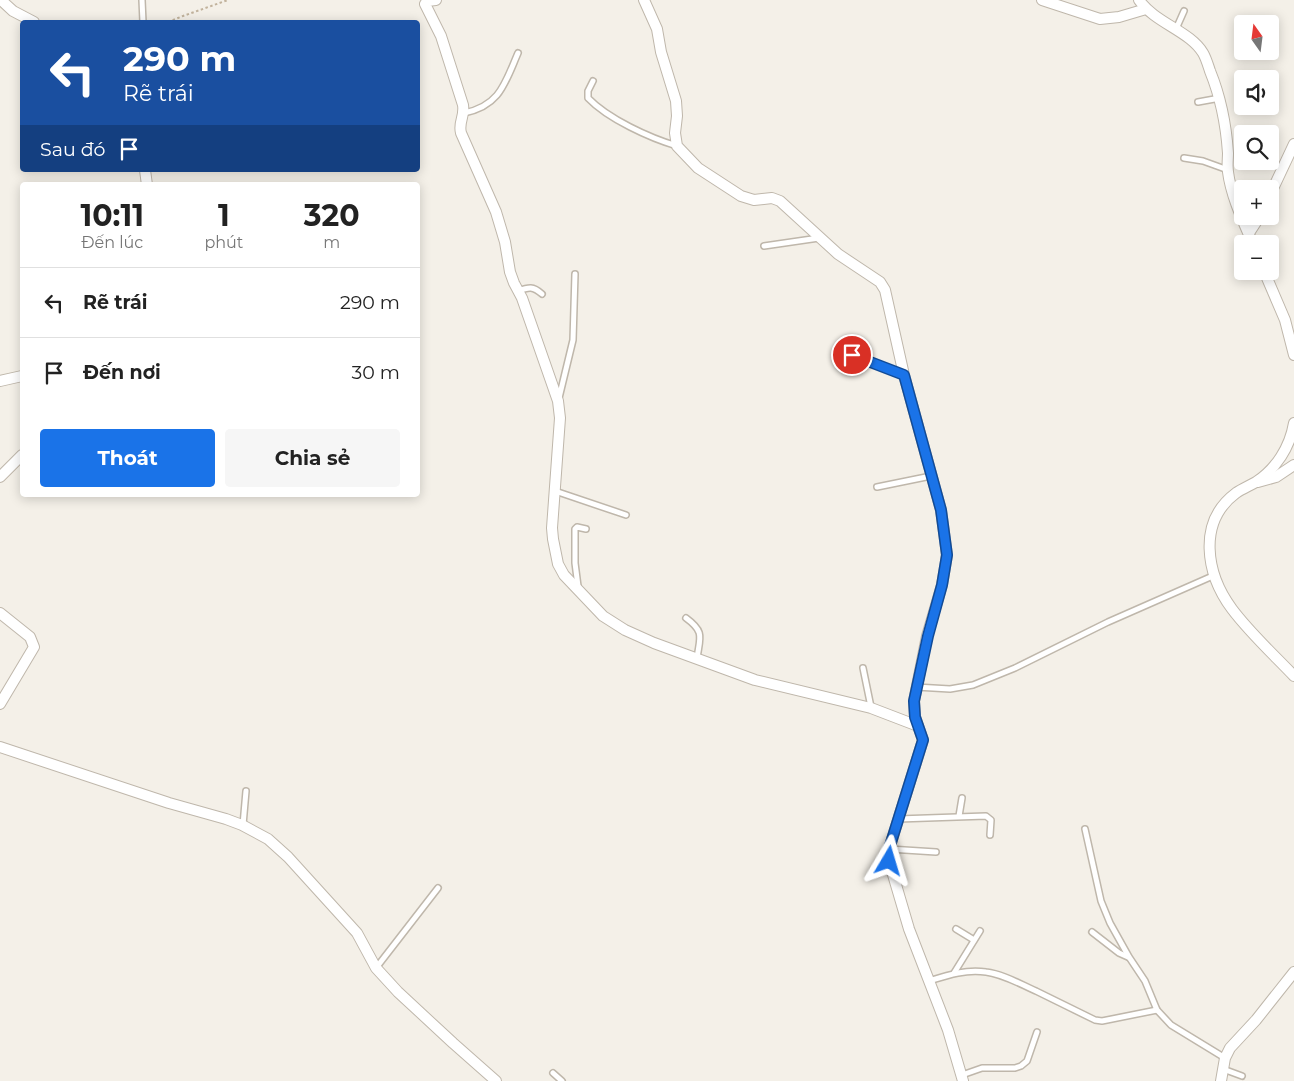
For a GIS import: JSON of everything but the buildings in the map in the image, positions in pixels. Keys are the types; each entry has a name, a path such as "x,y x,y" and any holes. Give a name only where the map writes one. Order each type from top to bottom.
{"street":[{"path":"1,0 13,11 30,20"},
{"path":"436,0 427,1 425,4 441,36 464,112 460,128 496,212 505,242 510,272 525,306 558,401 560,418 552,528 558,564 564,575 603,616 625,630 755,680 871,708 918,726"},
{"path":"644,0 657,29 660,52 676,101 675,133 678,146 698,168 741,196 754,200 772,198 780,201 838,254 883,286 904,375 944,526 947,555 942,585 916,687 914,710 923,740 889,849 891,869 909,929 948,1030 963,1078"},
{"path":"1042,0 1100,19 1119,18 1146,9"},
{"path":"1139,0 1146,9 1176,29 1203,52 1220,97 1231,186 1249,233"},
{"path":"1277,180 1294,144"},
{"path":"1249,233 1254,225"},
{"path":"1269,280 1289,320 1294,355"},
{"path":"0,381 20,376"},
{"path":"1294,423 1287,446 1274,466 1256,482 1236,493 1222,506 1212,523 1209,539 1209,549 1218,585 1231,607 1247,627 1294,676"},
{"path":"0,477 20,456"},
{"path":"1256,482 1276,478 1294,465"},
{"path":"0,613 30,638 34,647 0,704"},
{"path":"0,747 242,825 268,839 288,857 357,933 376,968 453,1044 496,1081"},
{"path":"1221,1081 1225,1058 1230,1048 1256,1020 1294,972"}],"lane":[{"path":"142,0 143,20"},
{"path":"1176,29 1184,11"},
{"path":"464,112 477,110 493,100 503,88 518,53"},
{"path":"592,81 588,91 588,98 603,110 649,136 678,146"},
{"path":"1198,102 1220,97"},
{"path":"1184,158 1203,161 1228,170"},
{"path":"764,246 819,238"},
{"path":"558,401 573,340 575,274"},
{"path":"518,290 530,287 535,288 542,294"},
{"path":"852,355 904,375"},
{"path":"877,486 931,476"},
{"path":"554,491 626,515"},
{"path":"579,591 575,563 574,529 577,527 586,529"},
{"path":"916,687 950,689 973,685 1015,668 1108,622 1215,575"},
{"path":"686,618 699,628 700,636 697,658"},
{"path":"863,668 871,708"},
{"path":"242,825 246,790"},
{"path":"958,816 962,798"},
{"path":"898,818 982,815 989,817 991,820 990,835"},
{"path":"1085,829 1101,901 1110,923 1145,981 1157,1010 1171,1025 1225,1058"},
{"path":"889,849 936,852"},
{"path":"376,968 438,888"},
{"path":"956,929 974,940"},
{"path":"954,973 980,931"},
{"path":"1092,932 1119,953 1129,957"},
{"path":"928,981 954,973 979,971 995,974 1024,985 1095,1020 1102,1021 1157,1010"},
{"path":"963,1078 982,1068 1015,1068 1021,1066 1027,1061 1037,1032"},
{"path":"1223,1069 1242,1076"},
{"path":"553,1073 562,1081"}],"path":[{"path":"173,20 228,0"}],"route":[{"path":"852,355 904,375 941,510 947,555 942,585 928,636 914,701 915,717 923,740 889,849 889,861"}]}
